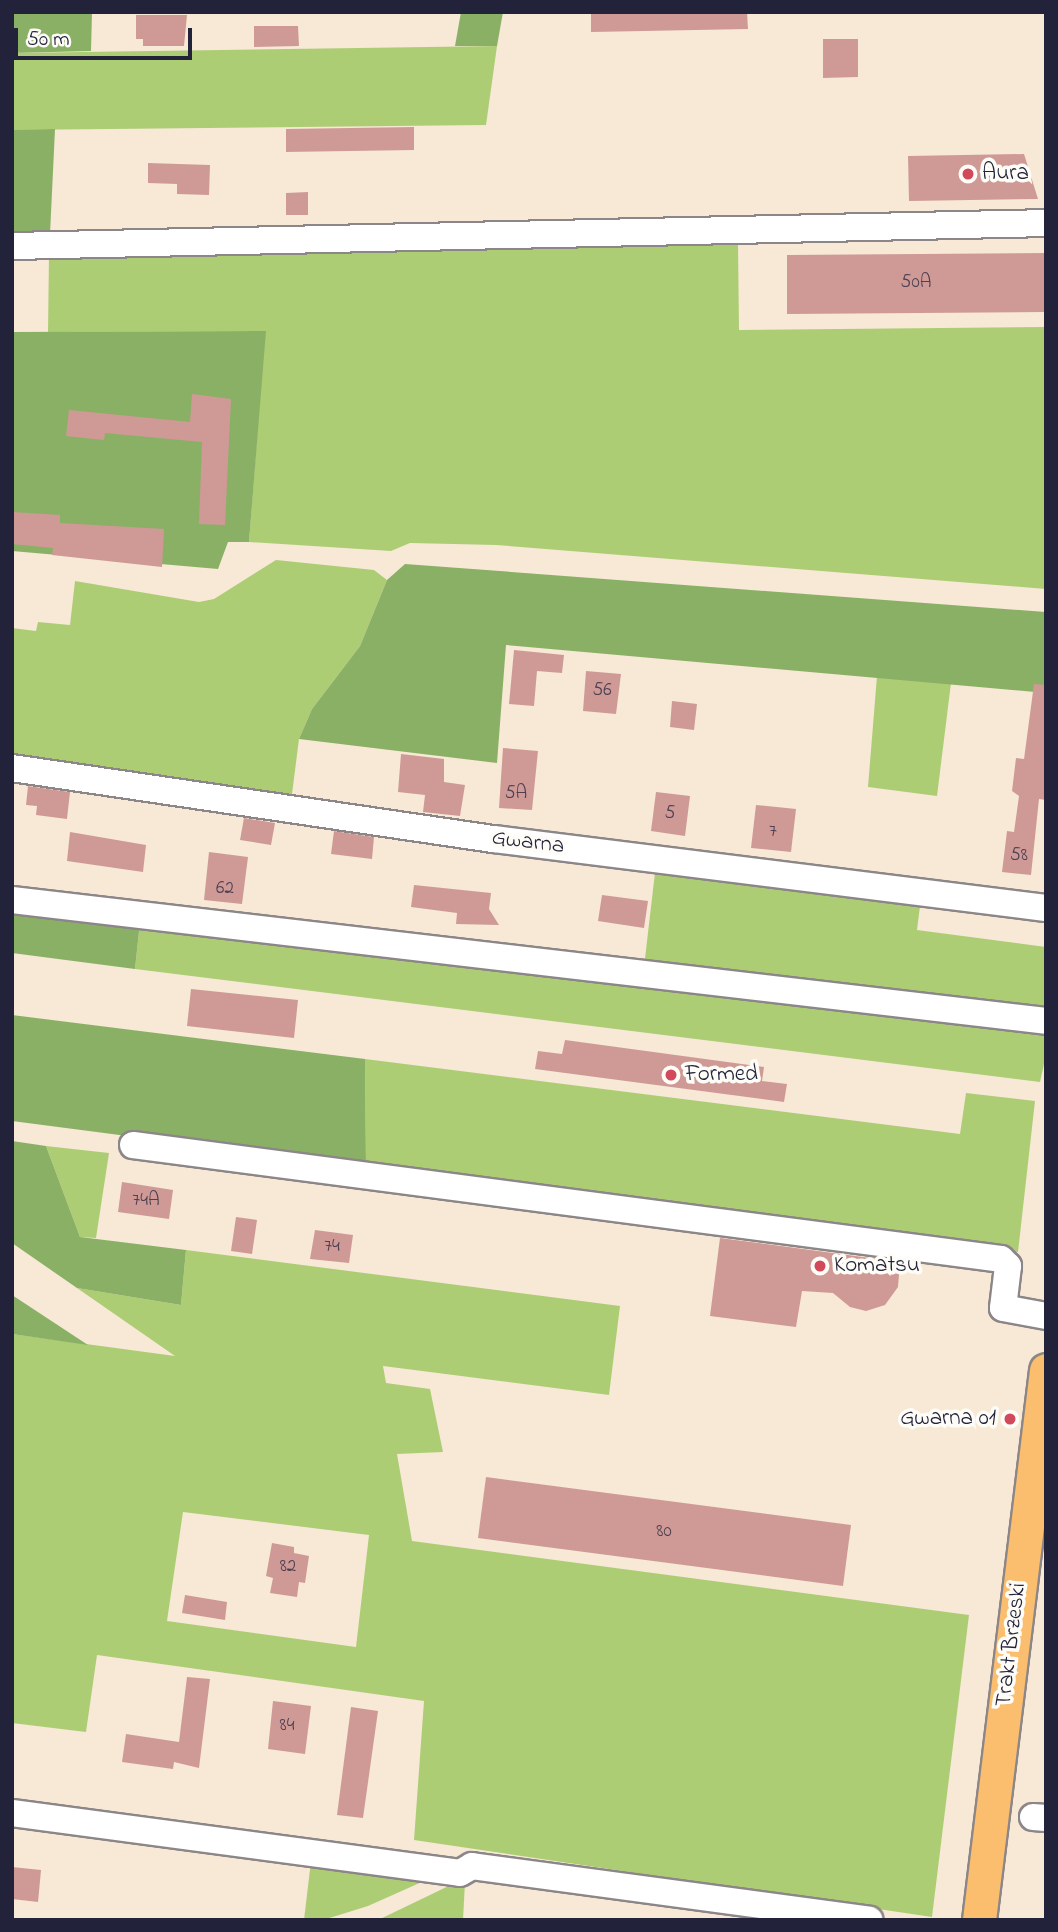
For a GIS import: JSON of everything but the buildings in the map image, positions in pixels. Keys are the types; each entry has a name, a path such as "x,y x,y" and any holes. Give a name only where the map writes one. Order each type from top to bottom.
{"main road":[{"name":"Trakt Brzeski","path":"979,1920 1046,1370"}],"street":[{"path":"12,246 1046,223"},
{"name":"Gwarna","path":"12,768 494,839 1046,908"},
{"path":"12,900 1046,1021"},
{"path":"133,1145 1001,1259 1007,1266 1003,1308 1046,1316"},
{"path":"12,1813 460,1873 472,1866 869,1920"}],"green space":[{"path":"12,12 92,12 91,51 12,53"},
{"path":"461,12 503,12 497,46 455,46"},
{"path":"497,46 486,125 12,130 12,53"},
{"path":"55,129 50,234 12,234 12,130"},
{"path":"738,242 739,330 1046,327 1046,589 496,545 410,543 391,551 249,542 265,331 48,332 49,254"},
{"path":"266,331 249,542 228,542 218,569 12,551 12,332"},
{"path":"276,560 374,570 387,580 360,646 312,709 299,739 291,802 12,763 12,628 36,631 38,622 70,625 75,581 199,602 214,599"},
{"path":"405,564 1046,612 1046,693 506,645 497,763 299,739 312,709 360,646 387,580"},
{"path":"877,676 951,683 937,796 868,787"},
{"path":"656,864 921,898 917,930 1046,947 1046,1014 644,967"},
{"path":"12,907 140,922 135,969 12,953"},
{"path":"140,922 1046,1031 1046,1055 1040,1082 135,969"},
{"path":"12,1015 365,1059 366,1167 12,1121"},
{"path":"365,1059 960,1134 966,1093 1035,1101 1018,1252 366,1167"},
{"path":"12,1141 46,1146 80,1237 186,1250 181,1305 77,1288 12,1243"},
{"path":"46,1146 109,1153 96,1238 80,1237"},
{"path":"186,1250 620,1306 609,1395 383,1366 386,1383 430,1389 443,1452 397,1454 412,1541 969,1615 932,1917 414,1840 424,1701 97,1655 86,1732 12,1723 12,1334 175,1356 77,1288 181,1305","holes":["183,1512 369,1535 356,1647 167,1621"]},
{"path":"12,1295 88,1345 12,1334"},
{"path":"311,1861 433,1877 368,1906 323,1920 304,1920"},
{"path":"459,1881 465,1882 463,1920 378,1920"}],"place":[{"name":"Aura","path":"968,174"},
{"name":"Formed","path":"671,1075"},
{"name":"Komatsu","path":"820,1266"},
{"name":"Gwarna 01","path":"1010,1419"}]}
